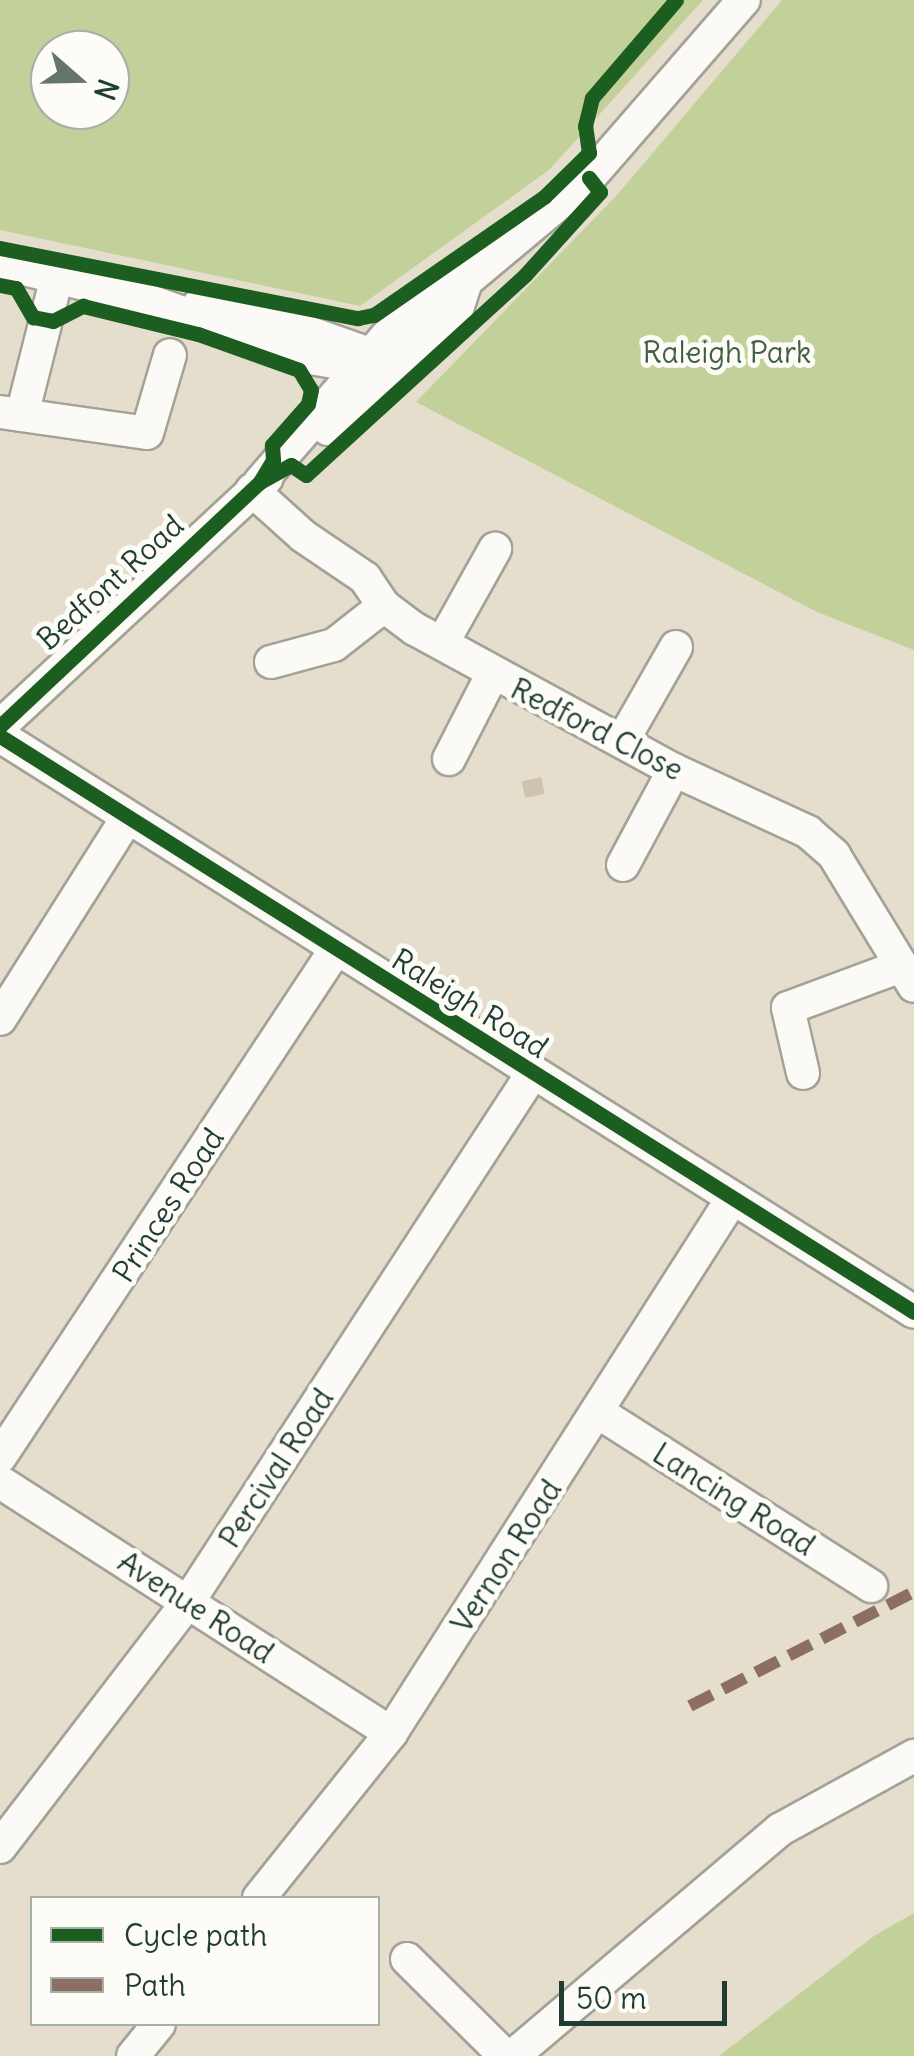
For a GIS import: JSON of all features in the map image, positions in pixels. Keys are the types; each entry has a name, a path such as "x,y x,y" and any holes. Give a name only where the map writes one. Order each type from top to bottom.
{"street":[{"name":"Bedfont Road","path":"0,726 256,486 373,368 438,288 466,281 589,178 744,0"},
{"path":"0,263 144,300 254,313 373,368"},
{"path":"57,277 11,413 147,433 156,419 170,356"},
{"name":"Redford Close","path":"256,486 365,578 384,606 492,675 624,740 674,770 808,832 843,854 906,977"},
{"path":"443,642 496,549"},
{"path":"271,662 334,645 384,606"},
{"path":"624,740 676,648"},
{"path":"450,759 492,675"},
{"name":"Raleigh Road","path":"0,736 126,821 914,1312"},
{"path":"624,865 674,770"},
{"path":"0,1019 126,821"},
{"name":"Princes Road","path":"0,1457 334,952"},
{"path":"802,1073 782,996 906,977"},
{"name":"Percival Road","path":"0,1847 188,1602 532,1074"},
{"name":"Vernon Road","path":"261,1896 391,1733 732,1199"},
{"name":"Lancing Road","path":"598,1412 871,1586"},
{"name":"Avenue Road","path":"0,1482 391,1733"},
{"path":"513,2056 782,1829 914,1756"},
{"path":"407,1959 505,2056"},
{"path":"133,2056 157,2026"}],"green space":[{"path":"0,0 703,0 549,170 360,306 0,230"},
{"name":"Raleigh Park","path":"782,0 914,0 914,650 817,612 416,402 617,195"},
{"path":"914,1913 914,2056 719,2056 874,1936"}],"building":[{"path":"541,777 545,794 525,798 522,781"}],"marked path":[{"path":"690,1706 914,1592"}],"cycle path":[{"path":"0,248 358,318 374,315 544,197 589,153 585,126 592,98 676,0"},
{"path":"0,726 260,482 291,465 306,475 525,275 600,192 589,178"},
{"path":"0,285 16,288 33,317 53,321 83,306 198,334 299,370 311,390 308,404 272,445 273,460 260,482"},
{"path":"0,736 914,1312"}]}
